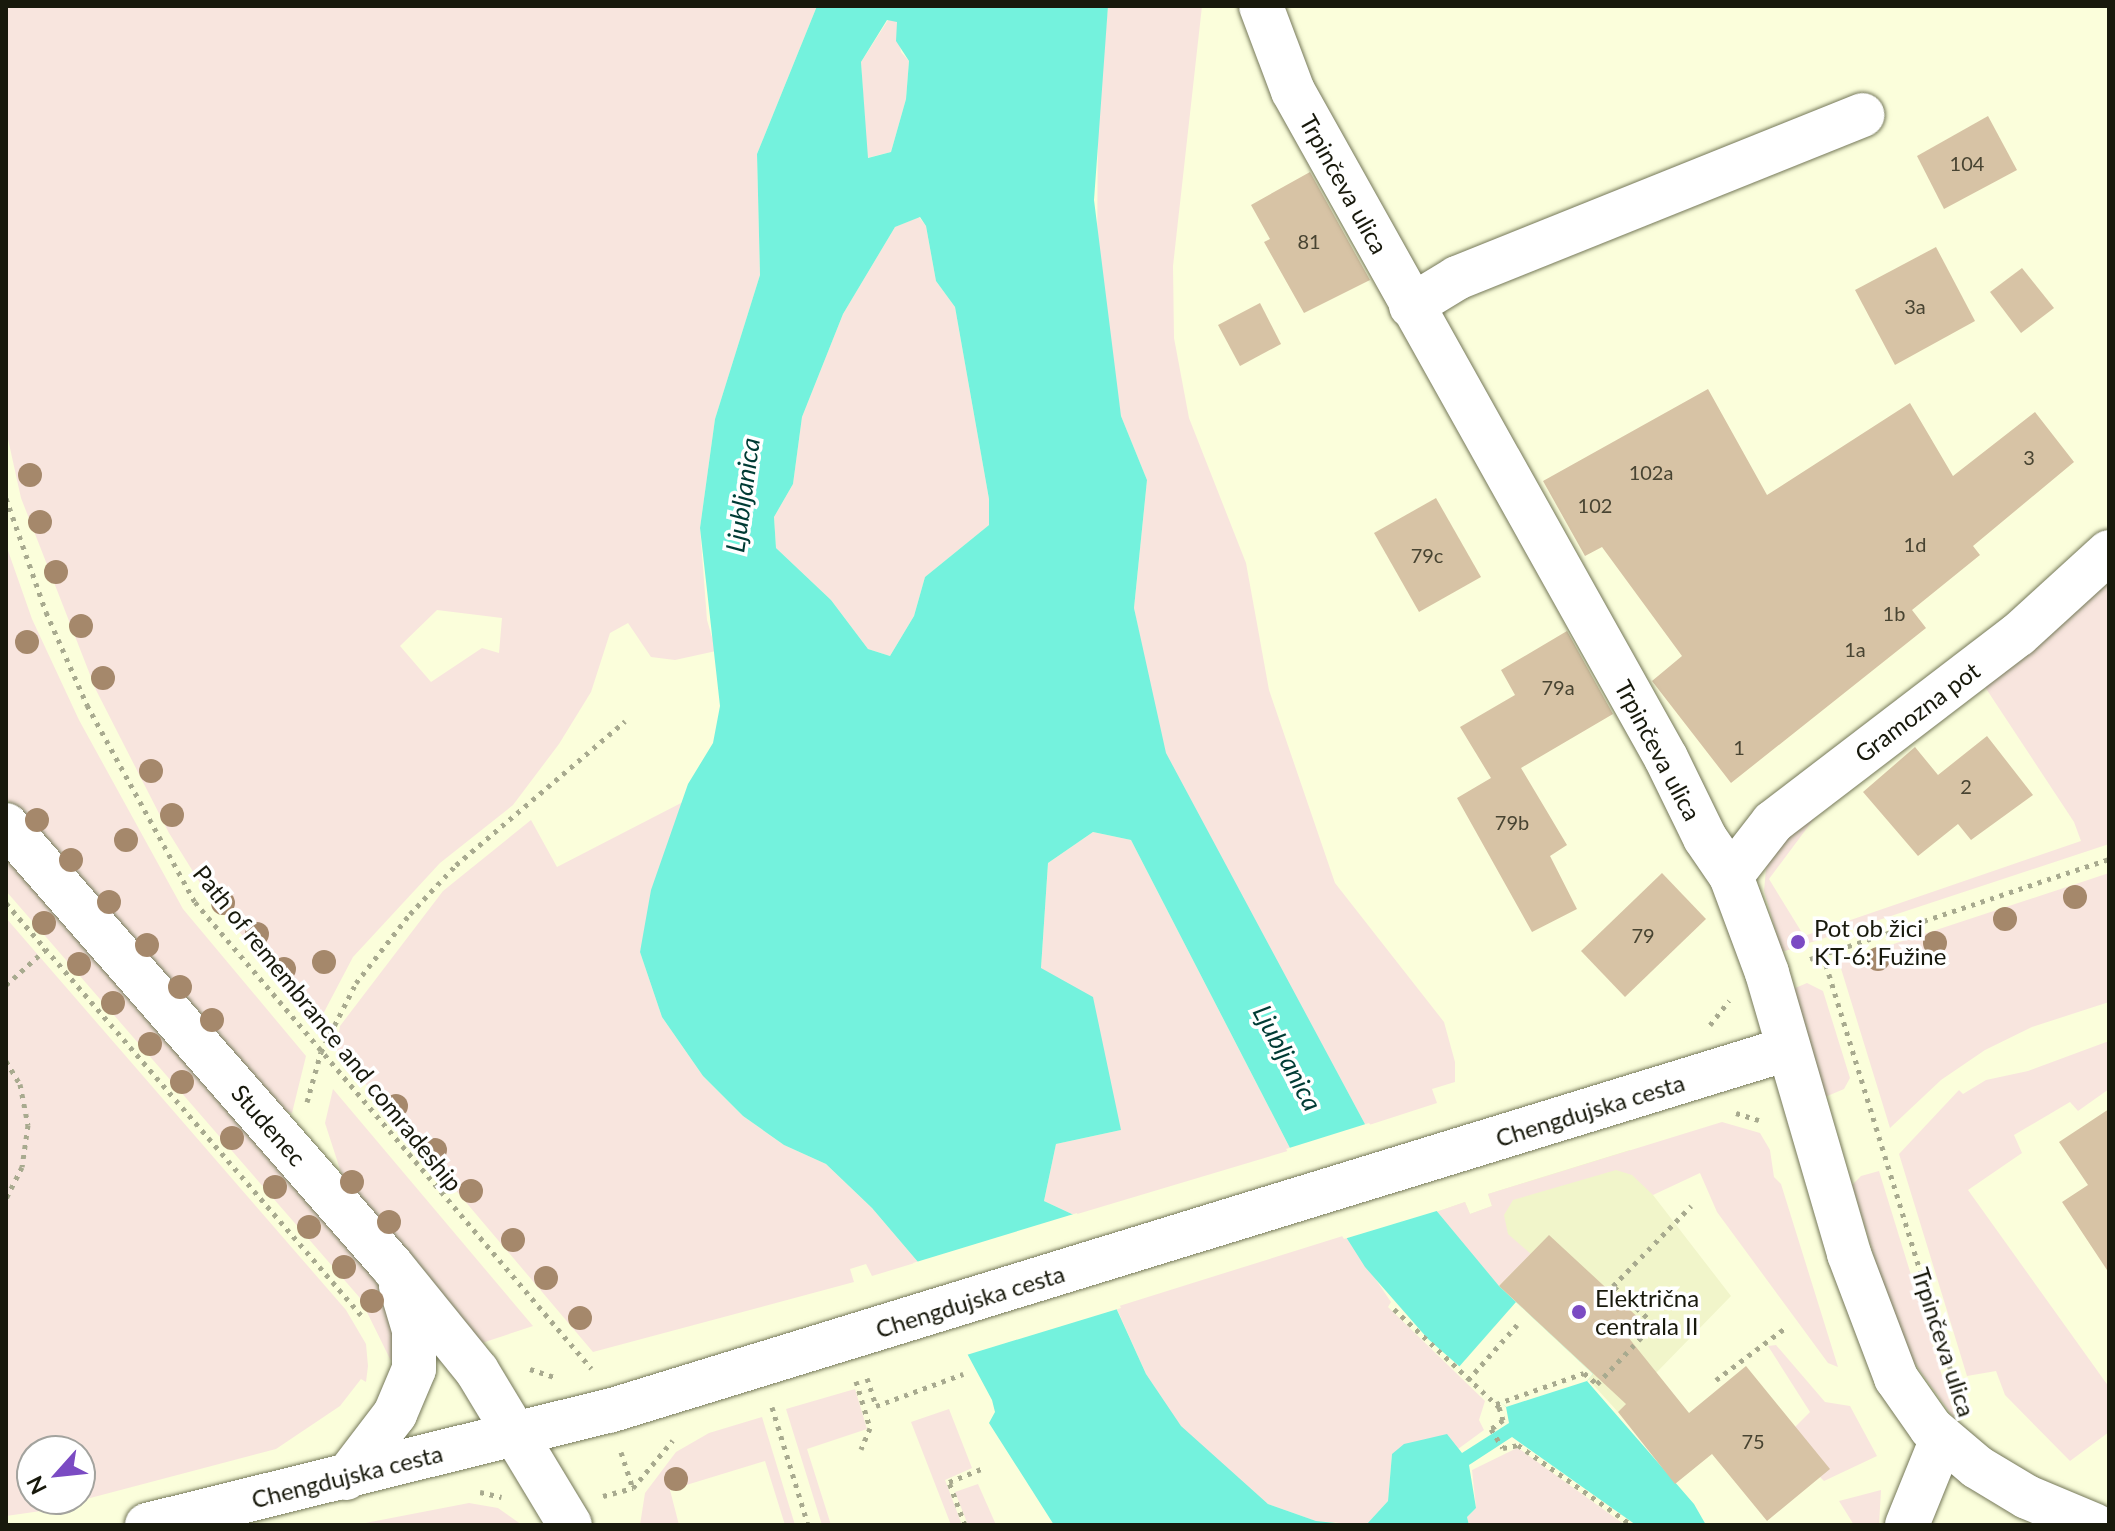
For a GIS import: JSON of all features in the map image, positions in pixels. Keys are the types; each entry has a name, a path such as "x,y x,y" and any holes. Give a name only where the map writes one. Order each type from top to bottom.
{"street":[{"name":"Trpinčeva ulica","path":"1261,6 1293,91 1666,758 1705,838 1731,876 1767,973 1787,1049 1877,1340 1907,1397 1942,1439 1907,1525"},
{"path":"1411,306 1457,278 1863,115"},
{"name":"Gramozna pot","path":"1731,876 1773,822 2018,635 2109,552"},
{"name":"Studenec","path":"6,825 392,1266 477,1371 520,1435 570,1525"},
{"name":"Chengdujska cesta","path":"147,1525 520,1435 1787,1049"},
{"path":"346,1478 395,1414 414,1369 414,1330 392,1266"},
{"path":"1942,1439 1991,1476 2094,1525"}],"path":[{"name":"Path of remembrance and comradeship","path":"6,498 75,678 163,849 195,902 596,1373 582,1377"},
{"path":"305,1167 305,1110 321,1052 356,983 419,904 456,865 625,721"},
{"name":"Trpinčeva ulica","path":"1956,1388 1823,955 2109,859"},
{"path":"6,903 365,1320"},
{"path":"6,985 46,949"},
{"path":"6,1061 20,1084 28,1125 22,1167 6,1199"},
{"path":"1497,1403 1584,1373 1597,1384 1654,1324 1613,1286 1691,1206"},
{"path":"1394,1309 1497,1403 1503,1420 1491,1429 1503,1448 1518,1445 1632,1525"},
{"path":"1469,1378 1517,1325"},
{"path":"1716,1380 1784,1329"},
{"path":"523,1365 567,1378"},
{"path":"866,1373 876,1406 963,1374"},
{"path":"855,1377 870,1428 861,1449"},
{"path":"771,1402 808,1525"},
{"path":"965,1525 949,1482 982,1469"},
{"path":"618,1492 633,1488 627,1470"},
{"name":"Chengdujska cesta","path":"466,1491 508,1499"}],"shaded area":[{"path":"6,6 817,6 757,154 760,275 715,419 700,528 707,620 716,651 675,660 651,657 628,623 610,633 591,692 559,744 513,805 440,863 353,957 322,1016 311,1016 207,894 169,833 96,690 21,498 6,430","holes":["437,610 502,618 499,653 482,648 431,682 400,646"]},
{"path":"1108,6 1202,6 1173,266 1174,338 1189,418 1246,563 1269,690 1335,883 1444,1022 1455,1062 1455,1082 1432,1089 1437,1103 1366,1126 1163,753 1134,608 1147,480 1121,416 1097,266 1098,112"},
{"path":"888,20 897,21 901,52 909,61 906,99 891,152 867,158 861,62"},
{"path":"919,217 926,226 936,281 955,307 989,499 989,525 925,577 914,616 890,656 868,649 831,600 776,548 774,517 793,484 802,417 843,314 895,227"},
{"path":"6,545 32,619 79,720 183,909 306,1056 292,1113 276,1108 6,798"},
{"path":"2109,577 2109,844 1782,952 1764,891 1766,869 1778,841 1816,816 1769,879 1804,936 2081,841 2074,822 1983,684"},
{"path":"683,802 640,952 662,1017 703,1076 743,1116 784,1145 826,1164 872,1208 918,1262 872,1276 866,1264 850,1269 854,1282 593,1352 336,1049 340,1026 443,891 531,820 557,867"},
{"path":"1093,832 1131,840 1291,1150 1074,1215 1044,1201 1056,1144 1121,1130 1041,968 1048,863"},
{"path":"6,849 378,1281 388,1298 398,1365 390,1359 360,1298 6,891"},
{"path":"2109,873 2109,1002 2032,1027 1985,1050 1941,1080 1890,1128 1839,962"},
{"path":"6,918 346,1310 366,1344 368,1366 366,1382 361,1379 340,1406 276,1449 96,1496 96,1435 16,1435 16,1515 6,1516"},
{"path":"1807,983 1823,991 1850,1078 1844,1089 1825,1097 1793,989"},
{"path":"2109,1041 2109,1089 2078,1111 2070,1102 2014,1135 2022,1153 1968,1190 2109,1387 2109,1432 2070,1461 2005,1395 1996,1371 1967,1376 1899,1154 1959,1090 1963,1094 1986,1080 2028,1071"},
{"path":"333,1089 533,1326 479,1344 347,1191 325,1123"},
{"path":"1722,1122 1760,1133 1770,1150 1774,1177 1781,1184 1838,1367 1828,1363 1717,1212 1700,1173 1653,1195 1632,1175 1616,1170 1513,1200 1504,1215 1508,1234 1531,1254 1499,1286 1436,1212 1465,1202 1470,1214 1492,1206 1488,1194"},
{"path":"1630,1150 1653,1195 1731,1296 1618,1412 1436,1212 1465,1202 1470,1214 1492,1206 1488,1194"},
{"path":"1879,1171 1956,1421 1908,1354 1892,1314 1852,1185 1861,1176"},
{"path":"1346,1235 1391,1302 1388,1307 1485,1401 1479,1420 1484,1430 1458,1449 1392,1454 1388,1501 1366,1525 1316,1521 1268,1504 1220,1463 1180,1426 1146,1374 1116,1307"},
{"path":"1776,1345 1825,1402 1850,1406 1877,1456 1824,1481 1820,1477 1829,1469 1795,1427 1810,1412 1768,1346"},
{"path":"855,1389 867,1429 807,1449 831,1525 822,1525 786,1409"},
{"path":"949,1409 972,1468 945,1480 962,1525 951,1525 911,1422"},
{"path":"762,1417 795,1525 785,1525 765,1461 670,1490 679,1525 640,1525 645,1493 676,1452 709,1433"},
{"path":"1517,1448 1625,1525 1469,1525 1467,1517 1476,1508 1472,1470"},
{"path":"978,1484 996,1525 968,1525 955,1492"},
{"path":"1881,1490 1879,1525 1854,1525 1839,1501"},
{"path":"469,1503 498,1508 522,1525 355,1525"}],"water":[{"name":"Ljubljanica","path":"817,6 1108,6 1094,200 1121,416 1147,480 1134,608 1166,753 1366,1126 1499,1286 1593,1374 1587,1381 1694,1504 1706,1525 1636,1525 1512,1437 1469,1465 1476,1508 1467,1517 1469,1525 1366,1525 1388,1501 1392,1454 1404,1444 1447,1434 1462,1453 1509,1423 1506,1407 1428,1339 1365,1267 1291,1150 1131,840 1093,832 1048,863 1041,968 1093,997 1121,1130 1056,1144 1044,1201 1074,1215 1146,1374 1181,1426 1268,1504 1316,1521 1355,1525 1054,1525 989,1423 995,1412 992,1400 918,1262 872,1208 826,1164 784,1145 743,1116 703,1076 662,1017 640,952 651,890 688,784 713,743 720,706 700,528 715,419 760,275 757,154","holes":["887,20 897,22 896,41 909,61 906,99 891,152 868,158 861,62","920,217 926,226 936,281 955,307 989,499 989,525 925,577 914,616 890,656 868,649 831,600 776,548 774,517 793,484 802,417 843,314 895,227"]}],"pier":[{"path":"1369,1123 1440,1210 1344,1239 1286,1149"},
{"path":"1077,1213 1121,1308 960,1357 913,1263"},
{"path":"1516,1302 1593,1374 1587,1381 1506,1407 1458,1368"}],"building":[{"path":"1988,116 2017,170 1944,209 1917,156"},
{"path":"1310,172 1370,280 1304,313 1264,242 1270,239 1251,205"},
{"path":"1936,247 1975,321 1895,365 1855,290"},
{"path":"2022,268 2054,308 2021,333 1990,292"},
{"path":"1260,303 1281,344 1240,366 1218,325"},
{"path":"1708,389 1767,495 1910,403 1953,476 2035,412 2074,462 1973,546 1980,555 1912,610 1926,628 1731,783 1652,681 1682,656 1602,547 1585,556 1543,481"},
{"path":"1436,498 1481,577 1419,612 1374,533"},
{"path":"1567,631 1613,714 1521,768 1567,845 1550,856 1577,909 1532,932 1457,798 1491,778 1460,727 1515,695 1501,670"},
{"path":"1987,736 2033,795 1971,840 1958,824 1918,856 1863,792 1915,747 1938,775"},
{"path":"1662,873 1706,919 1625,997 1581,951"},
{"path":"2109,1109 2109,1273 2062,1202 2088,1185 2059,1142"},
{"path":"1549,1235 1643,1322 1628,1337 1689,1413 1746,1366 1830,1469 1767,1521 1712,1454 1675,1484 1618,1412 1626,1404 1499,1286"}],"place":[{"name":"Pot ob žici KT-6: Fužine","path":"1798,942"},
{"name":"Električna centrala II","path":"1579,1312"}]}
